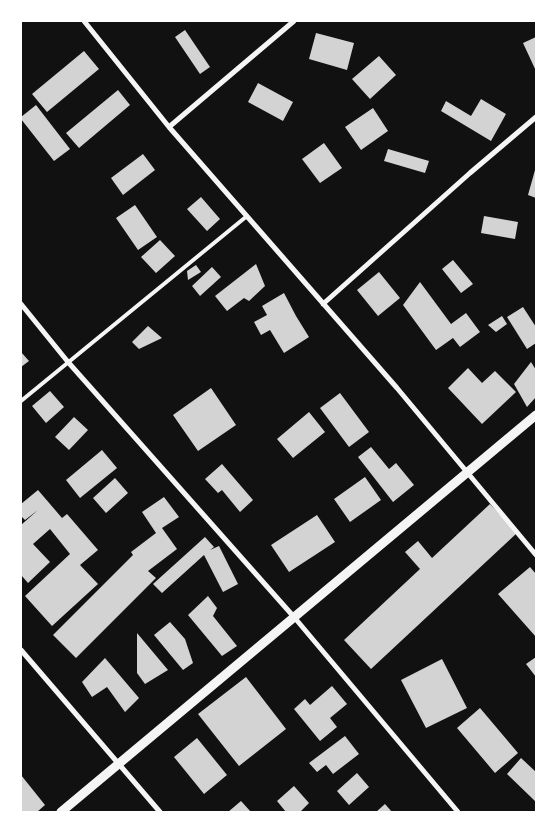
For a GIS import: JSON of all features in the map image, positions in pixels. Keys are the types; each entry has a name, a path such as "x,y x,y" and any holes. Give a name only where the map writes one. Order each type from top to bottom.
{"street":[{"path":"84,21 169,127 396,388 536,555"},
{"path":"169,127 294,21"},
{"path":"323,304 536,117"},
{"path":"21,304 68,362 294,617 458,812"},
{"path":"62,812 536,415"},
{"path":"21,650 120,763 160,812"}],"lane":[{"path":"21,401 247,216"}],"building":[{"path":"185,30 210,67 200,74 175,37"},
{"path":"316,33 354,43 347,70 309,59"},
{"path":"536,37 536,71 523,43"},
{"path":"84,51 99,69 47,112 32,94"},
{"path":"379,56 396,75 370,99 352,79"},
{"path":"258,83 293,102 283,121 248,102"},
{"path":"118,90 130,105 79,148 66,133"},
{"path":"481,99 506,114 491,141 441,111 446,101 471,116"},
{"path":"36,105 70,149 54,161 21,119"},
{"path":"373,108 388,131 361,150 345,127"},
{"path":"324,143 342,168 320,183 302,159"},
{"path":"388,149 429,161 425,173 384,161"},
{"path":"143,154 155,170 123,195 111,178"},
{"path":"536,170 536,198 528,195"},
{"path":"201,197 220,219 207,231 187,209"},
{"path":"135,205 157,237 138,250 116,218"},
{"path":"484,216 518,222 515,239 481,233"},
{"path":"160,240 175,256 156,273 141,257"},
{"path":"453,260 473,284 461,293 442,269"},
{"path":"256,264 265,286 249,301 244,298 227,311 215,296"},
{"path":"196,265 201,272 188,280 187,271"},
{"path":"212,267 221,277 200,296 192,286"},
{"path":"379,272 400,298 378,316 357,290"},
{"path":"420,282 451,324 466,313 480,332 460,347 453,338 436,350 403,305"},
{"path":"284,293 309,337 284,353 270,330 261,335 254,322 267,315 262,306"},
{"path":"523,307 536,327 536,343 527,349 507,317"},
{"path":"502,316 507,324 496,332 488,325"},
{"path":"148,326 162,338 139,349 132,342"},
{"path":"21,352 29,361 21,367"},
{"path":"531,362 536,370 536,397 527,407 514,384"},
{"path":"468,368 482,383 495,371 516,392 482,424 448,388"},
{"path":"211,388 236,425 198,451 173,415"},
{"path":"50,391 64,407 46,423 32,406"},
{"path":"340,393 369,432 349,447 320,408"},
{"path":"309,412 325,432 293,458 277,439"},
{"path":"74,417 88,430 69,450 55,437"},
{"path":"371,447 389,469 396,463 414,485 393,502 358,457"},
{"path":"102,450 117,468 80,498 66,480"},
{"path":"222,464 253,500 240,512 222,490 218,493 205,479"},
{"path":"365,477 381,500 350,522 334,499"},
{"path":"115,478 128,493 106,513 93,498"},
{"path":"38,490 62,518 67,514 98,550 80,565 98,584 52,626 25,596 70,554 50,529 33,544 50,562 28,583 21,575 21,525 38,510 25,520 21,516 21,504"},
{"path":"164,497 179,517 162,528 177,549 148,571 156,578 76,658 53,635 133,555 131,552 156,533 142,512"},
{"path":"490,504 517,533 371,669 344,640 420,569 405,552 418,541 432,558"},
{"path":"317,515 335,542 289,572 271,545"},
{"path":"205,537 214,547 210,550 219,546 238,584 223,592 204,555 162,593 153,584"},
{"path":"530,567 536,574 536,637 498,594"},
{"path":"208,596 217,608 213,616 237,646 222,656 188,615"},
{"path":"170,622 185,639 193,663 183,670 154,635"},
{"path":"137,633 168,670 145,684 137,673"},
{"path":"536,657 536,677 526,664"},
{"path":"105,658 139,698 125,712 107,687 92,697 82,682"},
{"path":"442,659 467,708 426,728 401,680"},
{"path":"246,677 286,729 239,766 198,714"},
{"path":"332,686 347,704 330,718 337,727 320,741 294,709 305,699 310,705"},
{"path":"480,708 518,753 495,773 457,728"},
{"path":"345,736 359,754 333,774 326,765 317,772 309,763"},
{"path":"197,738 227,775 204,794 174,757"},
{"path":"521,758 536,772 536,802 507,774"},
{"path":"357,773 369,787 349,805 337,791"},
{"path":"21,775 45,805 37,812 21,812"},
{"path":"294,786 309,803 300,812 286,812 277,801"},
{"path":"241,801 251,812 228,812"},
{"path":"385,804 392,812 376,812"}]}
